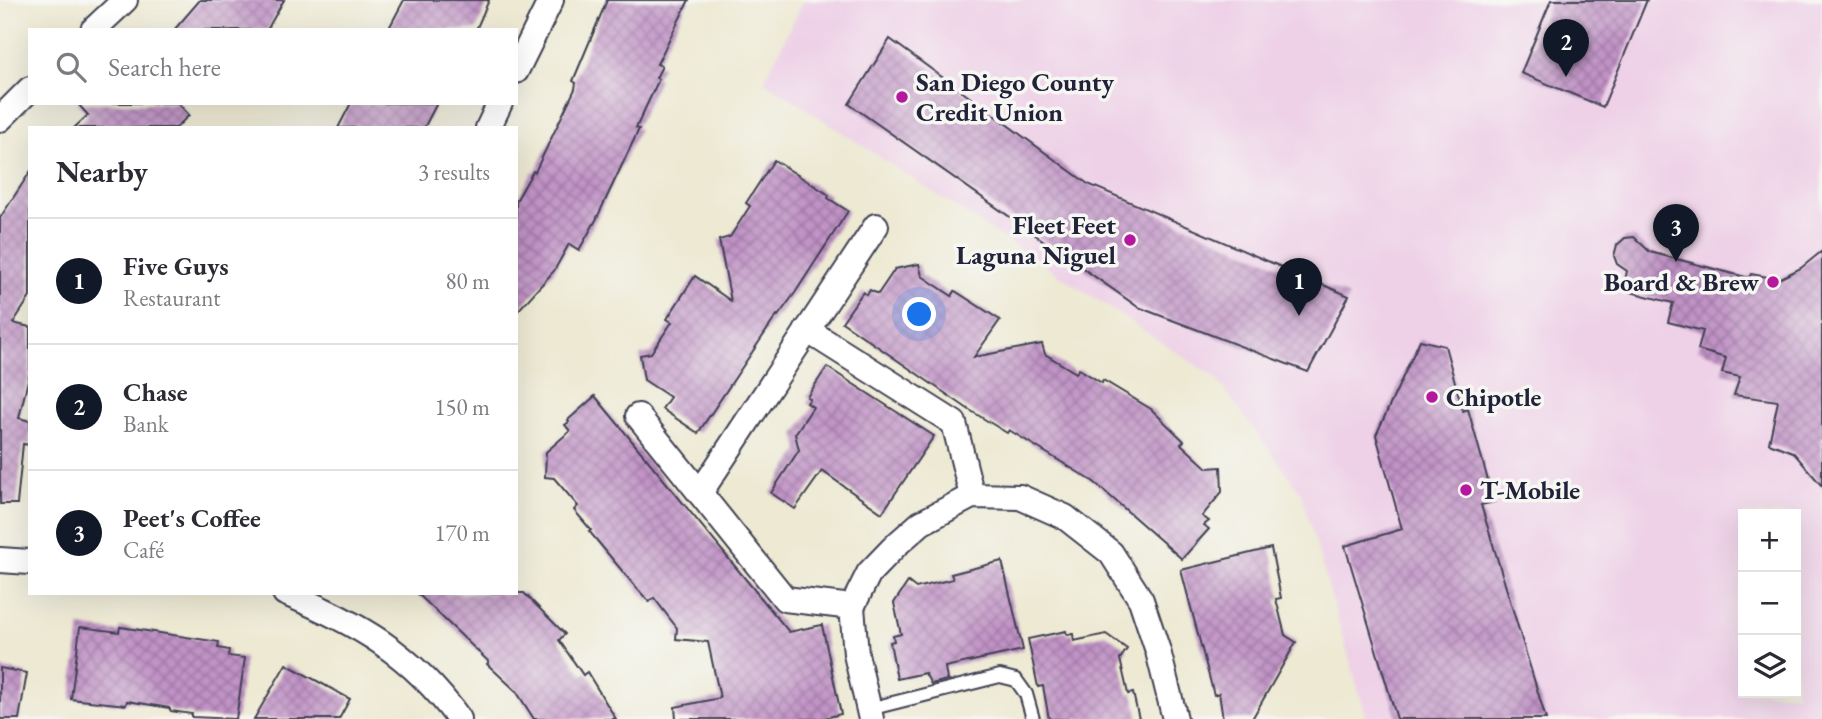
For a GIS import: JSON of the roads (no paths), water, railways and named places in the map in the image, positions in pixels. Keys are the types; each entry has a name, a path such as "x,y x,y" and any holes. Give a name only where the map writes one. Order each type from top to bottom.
{"street":[{"path":"95,28 125,0"},
{"path":"518,67 551,0"},
{"path":"0,119 28,91"},
{"path":"489,126 499,105"},
{"path":"700,493 876,226"},
{"path":"807,330 954,423 972,496"},
{"path":"638,416 785,599 852,607"},
{"path":"870,714 856,654 852,607 869,573 896,545 922,523 972,496 1020,497 1065,517 1111,553 1141,600 1158,651 1175,719"},
{"path":"0,560 28,562"},
{"path":"290,595 369,632 401,657 442,696 459,719"}],"lane":[{"path":"870,714 1000,676 1016,680 1026,694 1033,719"}],"place":[{"name":"Chase","path":"1566,77"},
{"name":"San Diego County Credit Union","path":"902,97"},
{"name":"Fleet Feet Laguna Niguel","path":"1130,240"},
{"name":"Peet's Coffee","path":"1676,262"},
{"name":"Board & Brew","path":"1773,282"},
{"name":"Five Guys","path":"1299,316"},
{"name":"Chipotle","path":"1432,397"},
{"name":"T-Mobile","path":"1466,490"}]}
